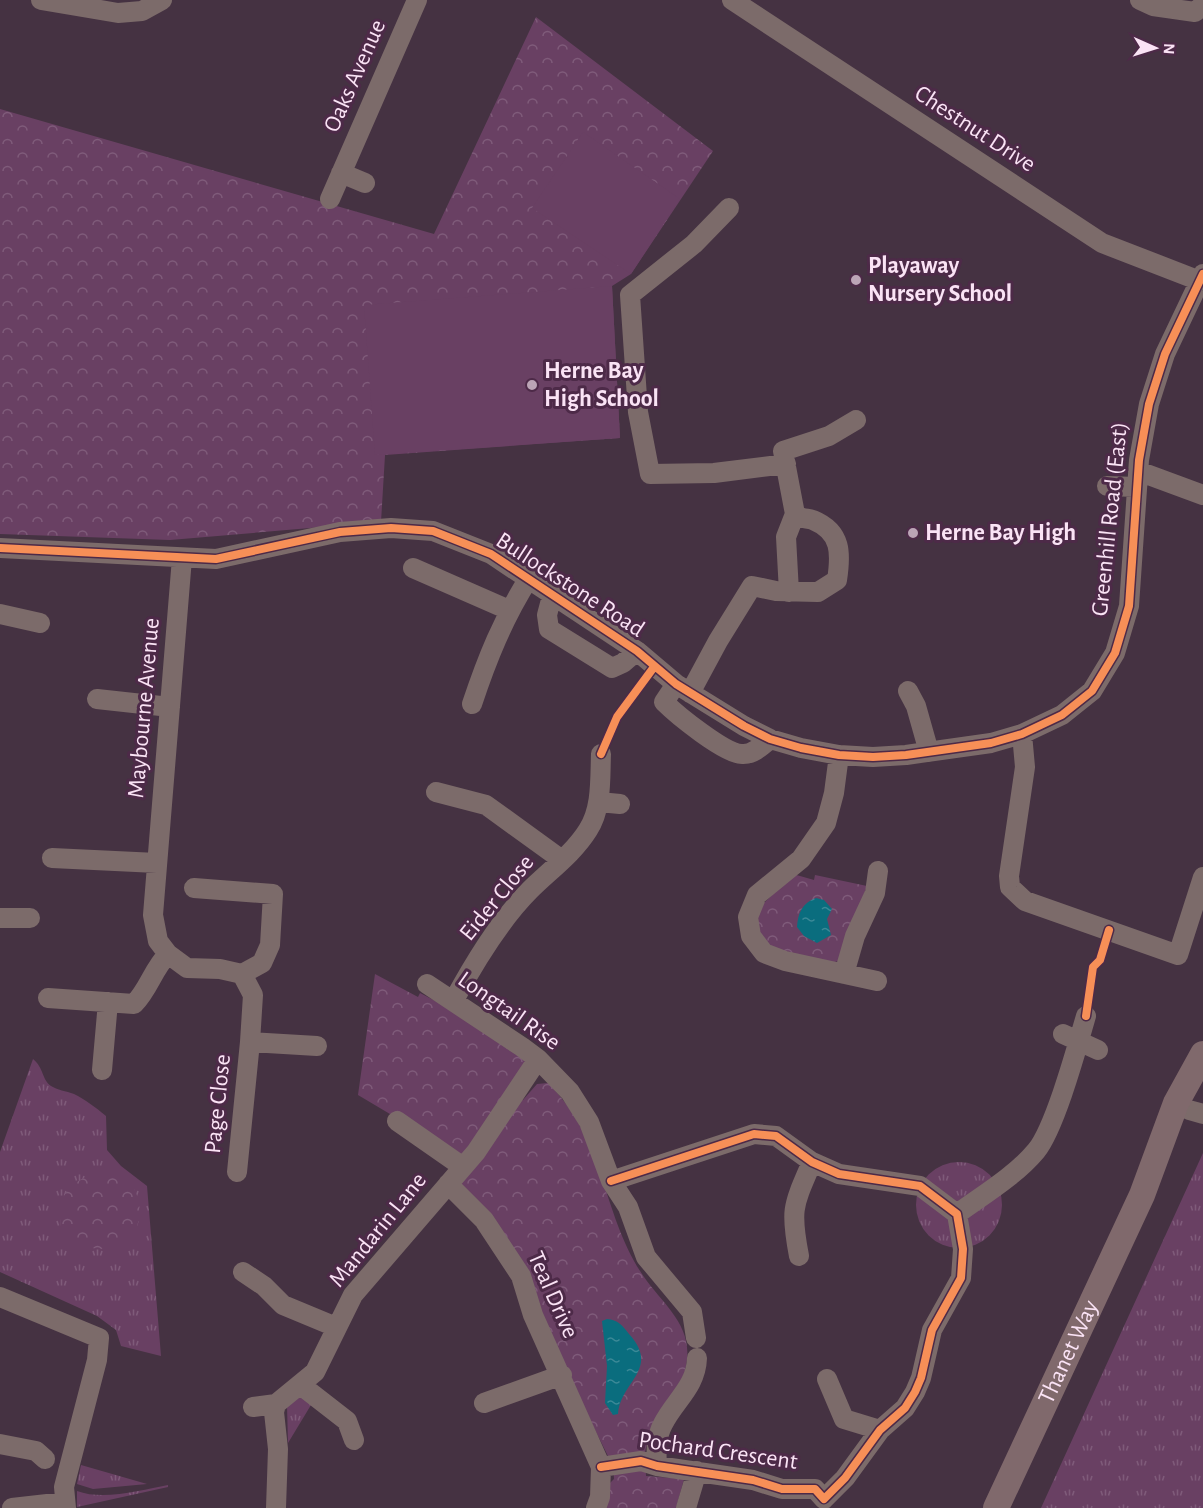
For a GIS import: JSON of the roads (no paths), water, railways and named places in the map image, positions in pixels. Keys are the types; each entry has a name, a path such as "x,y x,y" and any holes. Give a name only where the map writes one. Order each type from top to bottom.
{"main road":[{"name":"Thanet Way","path":"996,1508 1142,1195 1176,1103 1203,1054"},
{"name":"Thanet Way","path":"1142,1195 1196,1112 1203,1070"}],"street":[{"path":"41,0 118,13 142,11 162,0"},
{"name":"Oaks Avenue","path":"330,200 417,0"},
{"name":"Chestnut Drive","path":"732,0 1102,243 1202,278"},
{"path":"1140,0 1153,6 1200,13"},
{"path":"341,173 365,183"},
{"path":"729,208 694,244 630,295 638,412 650,474 714,473 786,464"},
{"name":"Greenhill Road (East)","path":"1107,670 1119,643 1129,606 1137,479 1149,404 1164,354 1202,278"},
{"path":"789,592 786,537 795,514 783,451 829,436 856,420"},
{"path":"1107,486 1137,479 1203,495"},
{"path":"770,738 757,750 742,754 726,748 680,717 664,702 683,689 752,586 789,592 818,592 837,580 841,550 833,535 822,526 795,514"},
{"name":"Bullockstone Road","path":"0,548 216,559 340,532 391,528 434,531 491,555 529,578 552,596 637,651 683,689 770,738 801,748 838,755 873,757 929,752 991,743 1022,734 1052,721 1081,701 1107,670"},
{"name":"Maybourne Avenue","path":"168,954 158,941 153,915 182,558"},
{"path":"413,568 508,610"},
{"name":"Bullockstone Road","path":"472,704 489,651 508,610 529,578"},
{"name":"Bullockstone Road","path":"552,596 547,615 549,629 612,668 623,663 637,651"},
{"path":"0,614 40,623"},
{"path":"908,691 916,706 929,752"},
{"path":"98,699 170,707"},
{"path":"1022,734 1025,768 1009,864 1010,887 1025,901 1178,955 1203,877"},
{"name":"Eider Close","path":"454,1000 498,930 530,890 562,860 588,830 599,802 601,754"},
{"path":"838,755 831,806 820,835 801,858 757,895 748,917 751,936 764,953 804,966 877,981"},
{"name":"Eider Close","path":"436,792 486,805 562,860"},
{"path":"599,802 620,804"},
{"path":"52,858 157,863"},
{"path":"844,974 855,936 875,894 878,871"},
{"path":"48,998 134,1004 146,993 161,962 168,954 187,968 220,969 242,974 262,963 270,945 273,894 194,888"},
{"path":"0,918 30,918"},
{"path":"242,974 253,995 250,1042 318,1046"},
{"name":"Longtail Rise","path":"427,984 454,1000 538,1059 570,1092 589,1122 611,1180 628,1207 646,1257 692,1312 696,1338"},
{"path":"102,1070 108,1002"},
{"path":"611,1180 754,1134 776,1136 812,1162 839,1174 920,1186 957,1214 1024,1164 1038,1149 1049,1126 1071,1038 1086,1016"},
{"path":"1071,1038 1098,1050"},
{"name":"Page Close","path":"237,1172 250,1042"},
{"name":"Mandarin Lane","path":"253,1407 276,1404 302,1386 315,1372 353,1294 476,1152 538,1059"},
{"name":"Mandarin Lane","path":"397,1120 463,1167"},
{"path":"799,1256 792,1222 794,1204 812,1162"},
{"name":"Teal Drive","path":"448,1184 484,1220 521,1276 534,1315 601,1467 600,1497 596,1508"},
{"name":"Pochard Crescent","path":"601,1467 641,1461 657,1466 753,1480 782,1489 815,1489 825,1503 880,1430 905,1408 915,1392 921,1377 932,1330 961,1278 963,1249 957,1214"},
{"name":"Mandarin Lane","path":"243,1272 264,1286 283,1305 336,1327"},
{"path":"2,1304 99,1338 97,1360 64,1487 65,1505 12,1508"},
{"path":"657,1466 656,1440 663,1423 690,1386 697,1369 697,1358"},
{"name":"Teal Drive","path":"484,1403 562,1375"},
{"path":"827,1379 844,1419 880,1430"},
{"path":"302,1386 347,1421 354,1440"},
{"path":"276,1404 274,1412 278,1449 276,1508"},
{"path":"0,1444 36,1451 45,1459"},
{"path":"686,1508 697,1471"}],"water":[{"path":"816,898 824,900 832,909 827,919 831,935 817,943 804,936 797,927 802,909"},
{"path":"607,1319 617,1322 624,1328 638,1346 641,1357 640,1366 620,1403 618,1414 613,1415 605,1403 607,1366 602,1321"}],"place":[{"name":"Playaway Nursery School","path":"856,280"},
{"name":"Herne Bay High School","path":"532,385"},
{"name":"Herne Bay High","path":"913,533"}]}
